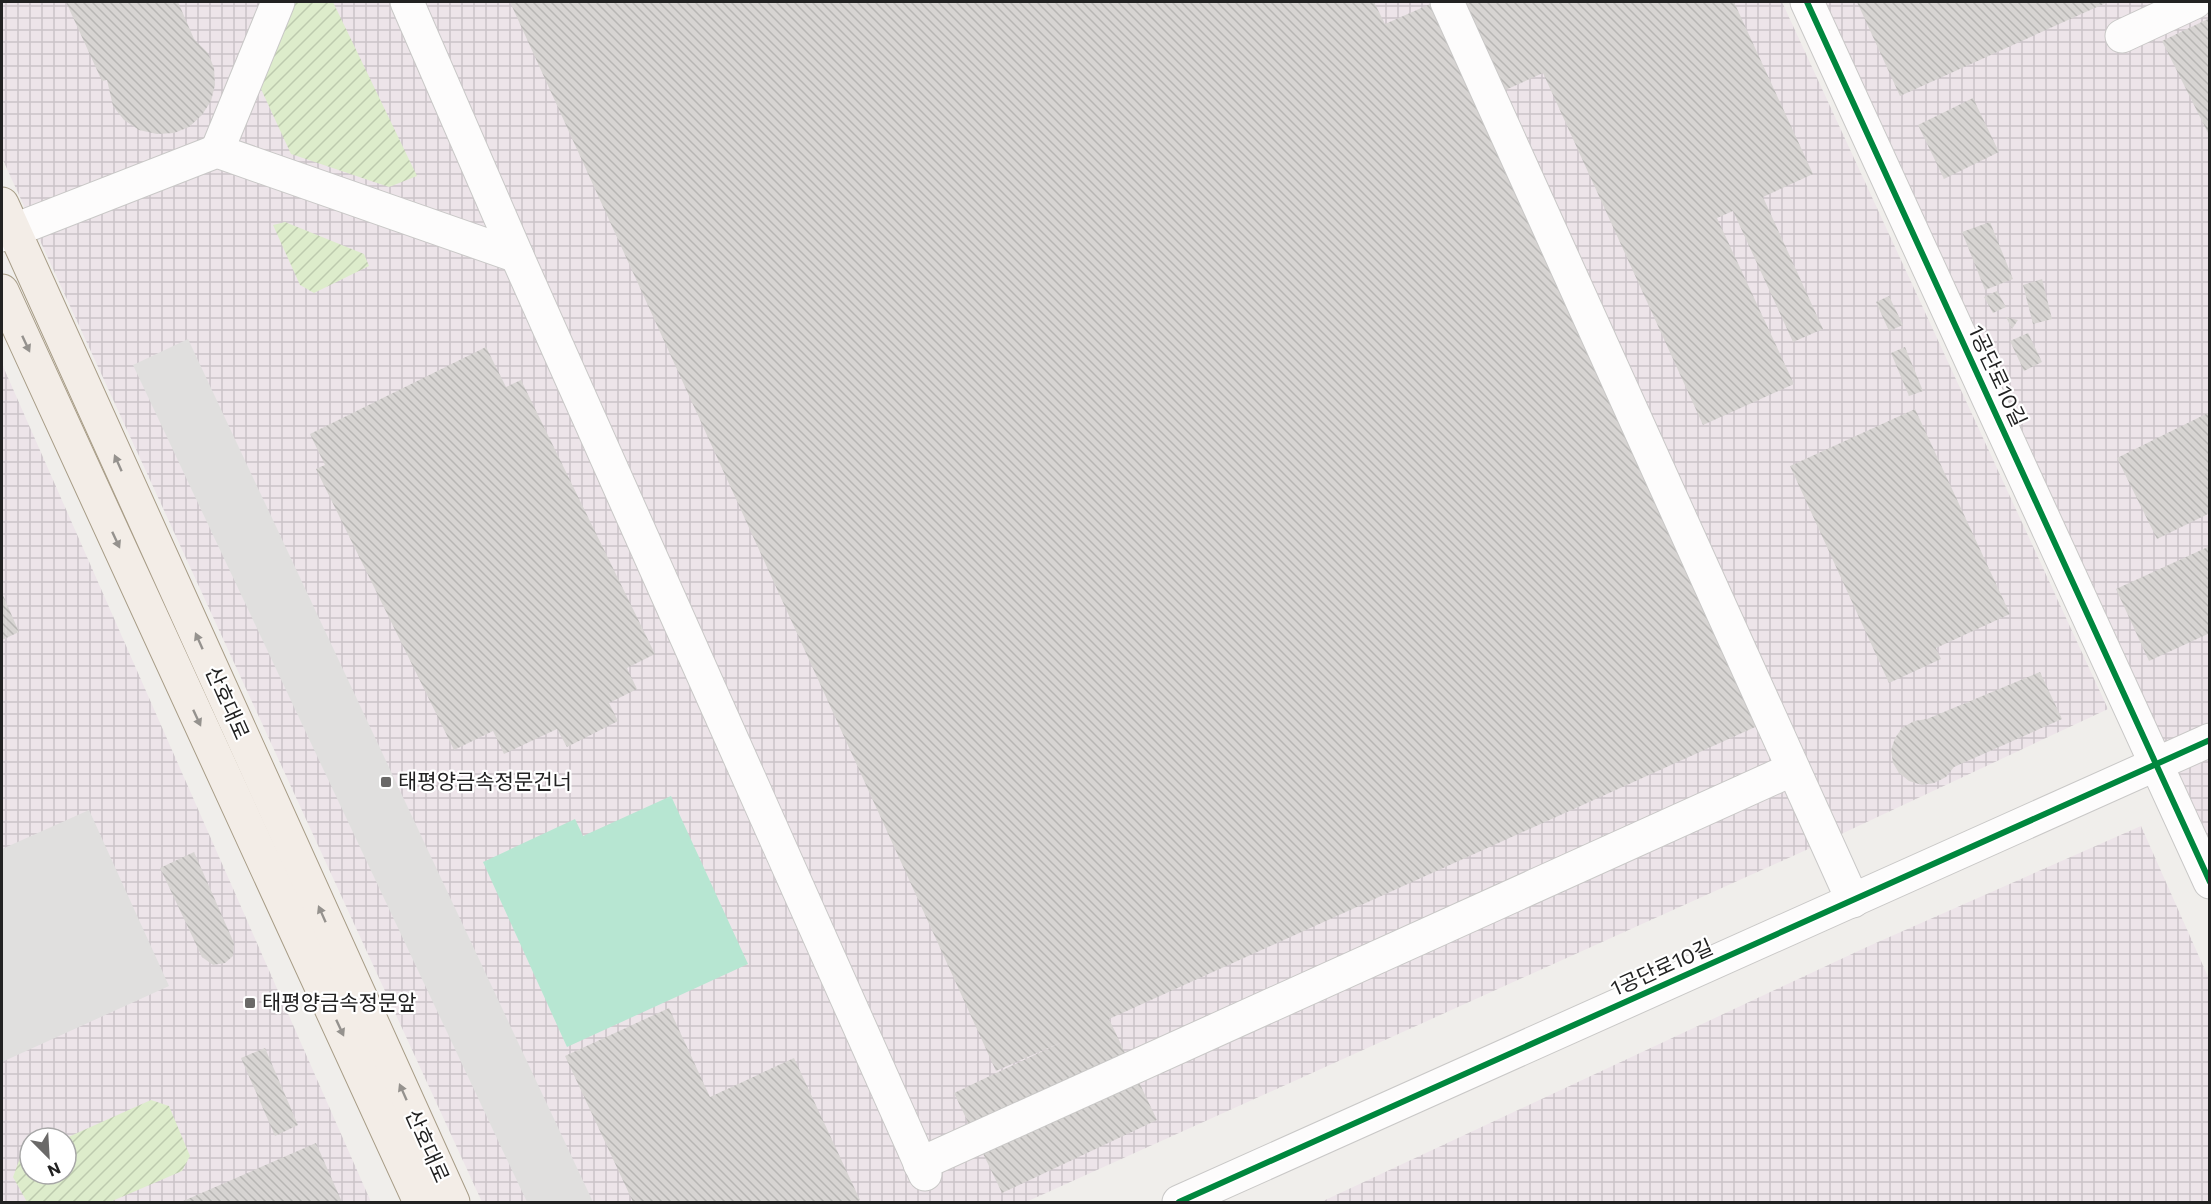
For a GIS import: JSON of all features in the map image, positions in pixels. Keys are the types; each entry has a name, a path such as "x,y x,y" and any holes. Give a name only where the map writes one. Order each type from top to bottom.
{"main road":[{"name":"산호대로","path":"5,223 453,1203"},
{"name":"산호대로","path":"2,291 420,1203"}],"street":[{"path":"217,151 279,2"},
{"path":"407,2 517,256 922,1169 1793,769"},
{"path":"1447,2 1853,901"},
{"name":"1공단로10길","path":"1807,2 2210,882"},
{"path":"2122,36 2195,2"},
{"path":"5,223 217,151 517,256"},
{"path":"2157,764 2210,741"},
{"name":"1공단로10길","path":"1179,1203 2157,764"}],"shaded area":[{"path":"2,2 1782,2 2108,709 1837,836 1026,1202 482,1202 2,158"},
{"path":"1807,2 2209,2 2209,882"},
{"path":"188,339 593,1202 527,1202 133,365"},
{"path":"2,364 371,1202 2,1202"},
{"path":"89,810 169,986 2,1062 2,849"},
{"path":"2141,826 2209,979 2209,1202 1321,1202 1869,946"}],"green space":[{"path":"291,2 333,2 417,176 389,187 291,154 261,89"},
{"path":"285,222 364,254 369,266 314,293 300,285 273,225"},
{"path":"671,796 748,964 567,1047 483,862 575,819 583,836"},
{"path":"151,1100 169,1106 190,1156 182,1171 110,1202 27,1202 18,1186 78,1186 78,1133"},
{"path":"18,1163 18,1186 13,1177"}],"building":[{"path":"66,2 178,2 194,39 208,53 214,68 215,85 211,101 202,115 189,127 174,133 157,134 139,130 124,120 113,106 107,80 102,81"},
{"path":"510,2 1374,2 1385,24 1435,2 1734,2 1813,174 1763,197 1823,329 1793,342 1733,211 1717,218 1794,384 1703,425 1543,73 1481,101 1764,723 1109,1019 1157,1120 1002,1193 954,1093 1062,1042 996,1071"},
{"path":"1857,2 2108,2 1900,96"},
{"path":"2210,18 2210,137 2162,41"},
{"path":"1973,98 1999,152 1944,179 1918,125"},
{"path":"1990,222 2013,279 1985,290 1962,232"},
{"path":"2042,279 2052,319 2033,324 2023,285"},
{"path":"1997,291 2006,307 1993,313 1984,297"},
{"path":"1889,296 1903,325 1889,331 1876,302"},
{"path":"2006,317 2018,320 2012,329"},
{"path":"2028,333 2042,362 2024,371 2010,341"},
{"path":"486,347 506,387 521,380 655,654 627,668 637,689 609,703 618,721 567,747 557,729 504,754 493,731 454,750 316,469 325,465 310,434"},
{"path":"1905,347 1923,391 1909,396 1891,353"},
{"path":"1915,409 2010,614 1936,648 1941,659 1889,683 1790,466"},
{"path":"2210,412 2210,513 2157,539 2117,458"},
{"path":"2210,546 2210,633 2149,661 2116,589"},
{"path":"2,593 19,632 2,640"},
{"path":"2040,672 2062,719 1954,767 1946,777 1934,783 1922,785 1909,781 1899,773 1893,763 1891,750 1902,728 1914,721 1927,719"},
{"path":"194,852 234,943 233,956 225,963 213,965 202,957 160,868"},
{"path":"669,1008 710,1097 794,1058 860,1200 854,1202 633,1202 565,1056"},
{"path":"265,1048 298,1125 275,1136 241,1058"},
{"path":"316,1143 342,1202 181,1202"}],"cycle path":[{"path":"1807,2 2210,882"},
{"path":"1179,1202 2210,740"}],"place":[{"name":"태평양금속정문건너","path":"386,782"},
{"name":"태평양금속정문앞","path":"250,1003"}]}
